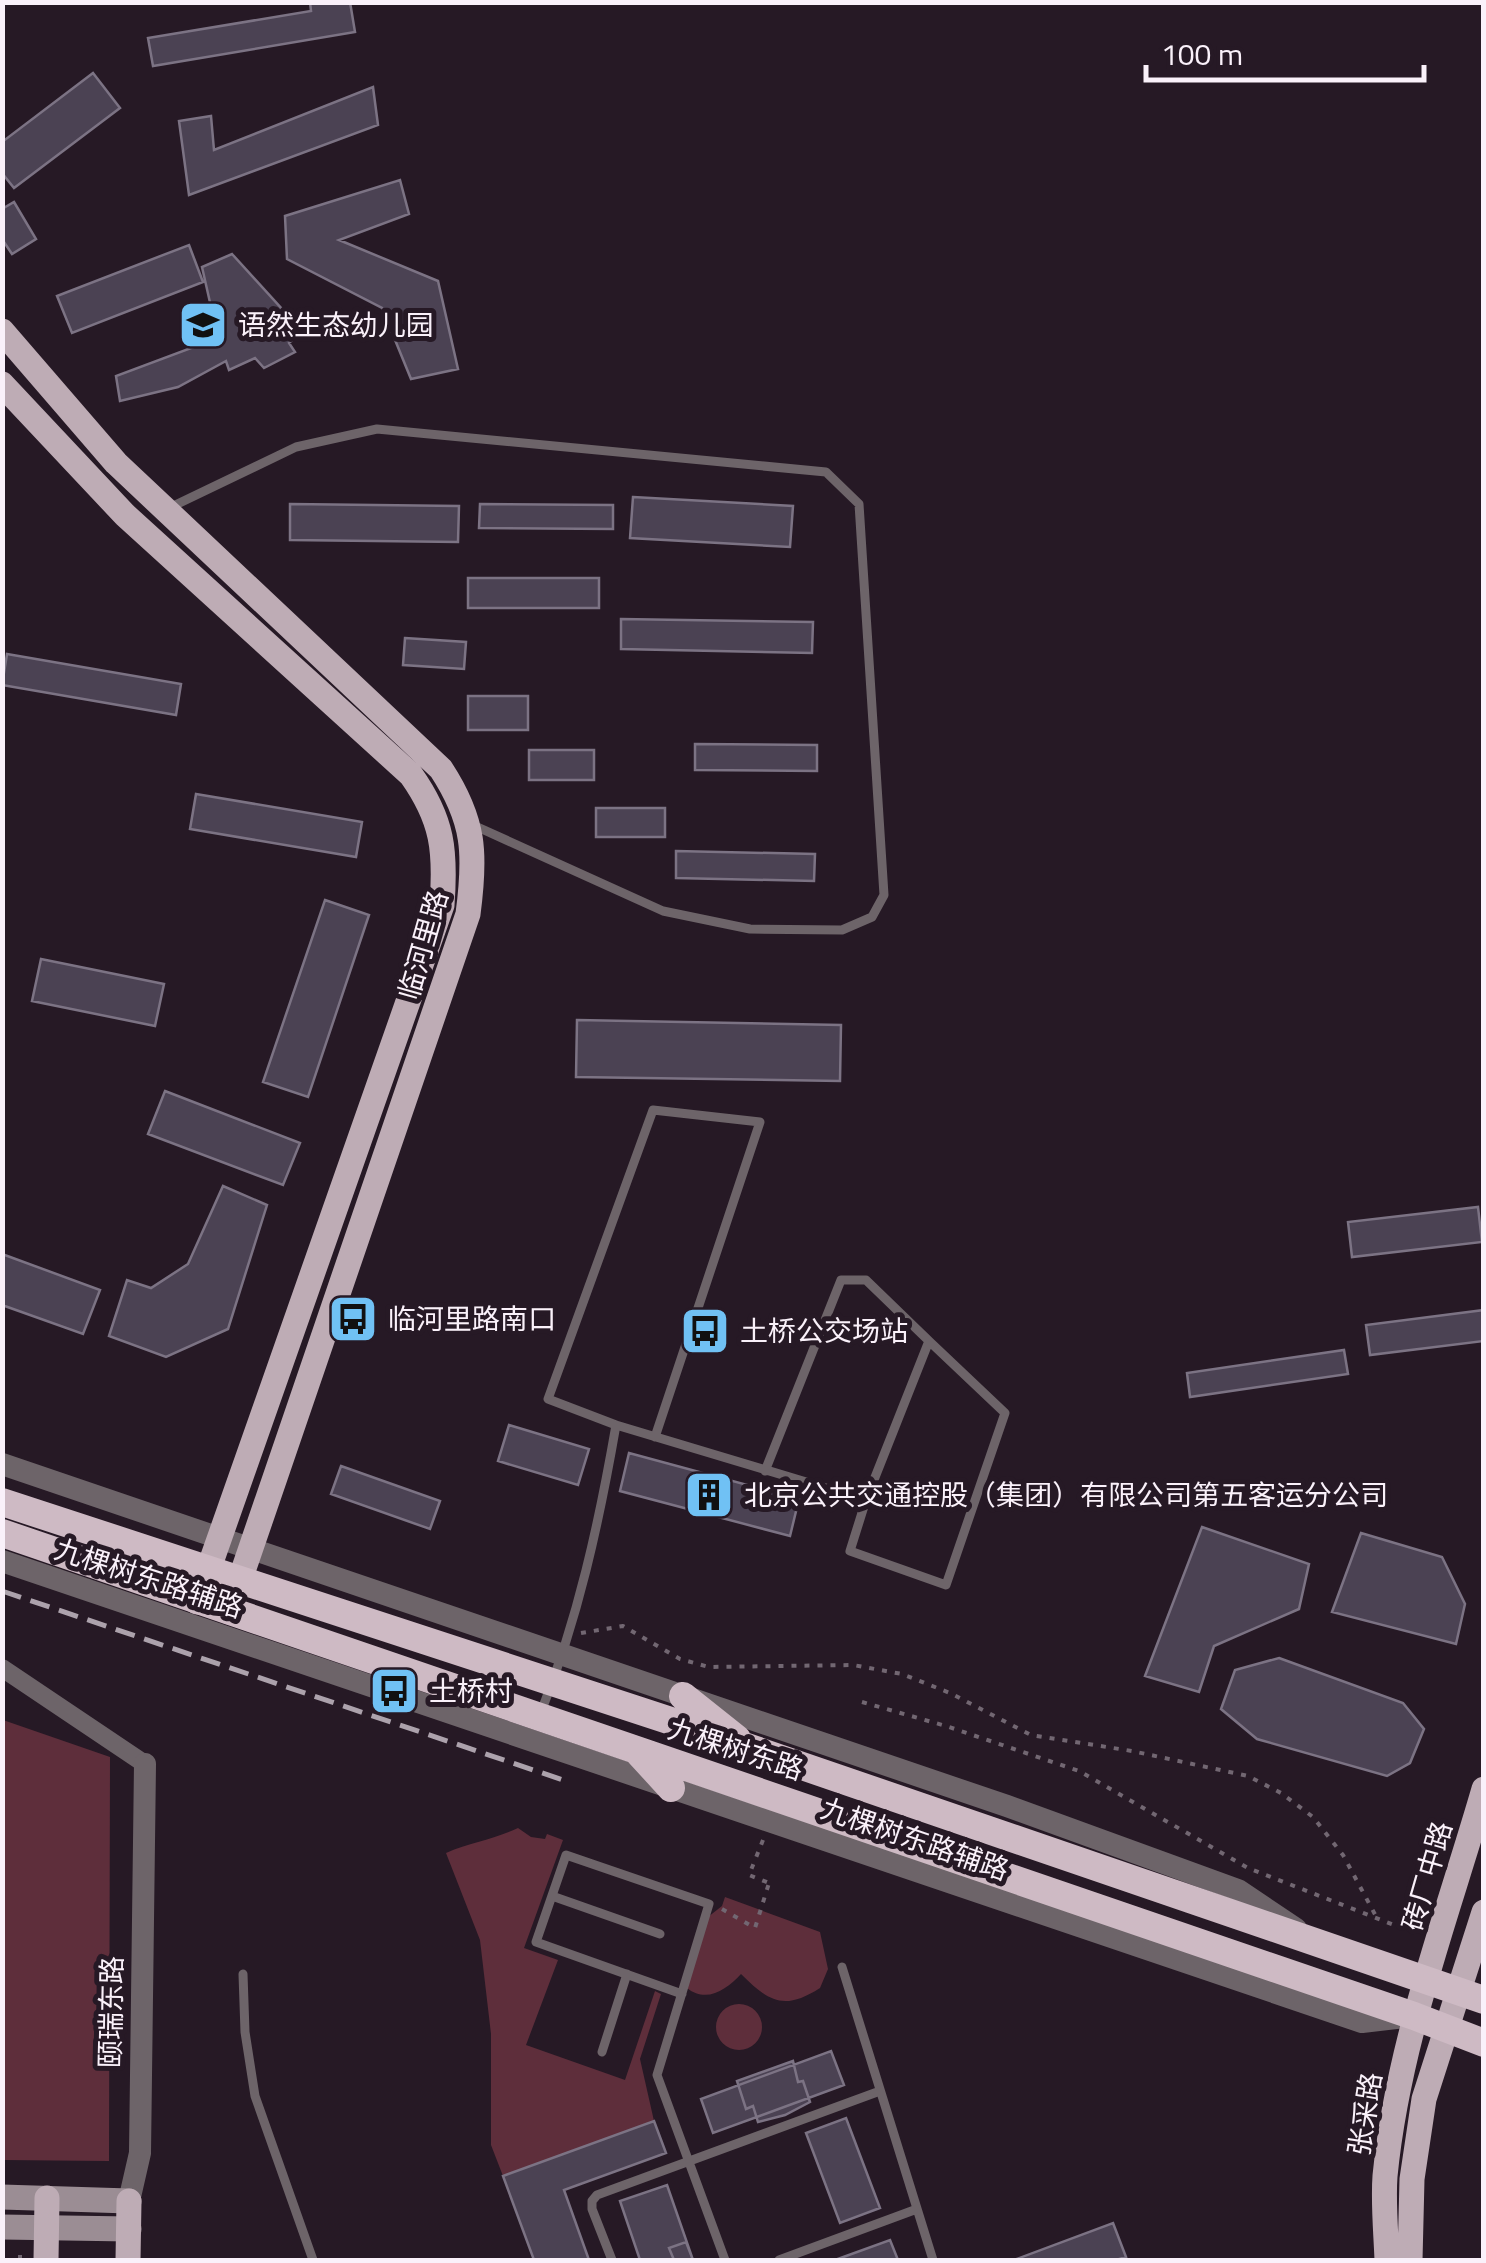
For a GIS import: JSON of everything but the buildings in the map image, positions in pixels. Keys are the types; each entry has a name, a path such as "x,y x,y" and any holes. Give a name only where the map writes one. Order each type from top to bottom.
{"highway":[{"name":"九棵树东路","path":"2,1502 241,1580 561,1657 746,1746 1472,1996"},
{"name":"九棵树东路","path":"2,1533 538,1718 846,1819 1484,2043"},
{"path":"683,1696 746,1746"},
{"path":"636,1751 671,1788"}],"main road":[{"name":"临河里路","path":"2,330 116,463 441,769 459,796 470,824 474,868 468,914 229,1612"},
{"name":"临河里路","path":"2,384 125,515 411,774 430,801 440,826 445,867 442,905 198,1602"},
{"name":"砖厂中路","path":"1425,1980 1484,1789"},
{"path":"1472,1996 1484,1912"},
{"name":"张采路","path":"1387,2260 1385,2179 1397,2094 1425,1980"},
{"name":"张采路","path":"1410,2260 1412,2179 1424,2099 1448,2030 1472,1996"},
{"path":"2,2198 129,2201"},
{"path":"46,2260 47,2198"},
{"name":"颐瑞东路","path":"128,2260 129,2201"},
{"path":"2,2227 129,2229"}],"street":[{"path":"2,1464 1007,1806 1238,1890 1317,1944"},
{"name":"九棵树东路辅路","path":"2,1561 1362,2022 1414,2016"},
{"path":"2,1668 145,1764"},
{"name":"颐瑞东路","path":"129,2201 140,2153 145,1764"}],"lane":[{"path":"167,510 296,447 377,429 826,472 859,504 884,894 872,917 842,930 750,929 664,911 470,824"},
{"path":"655,1436 760,1122 652,1110 548,1398 616,1424 765,1471 866,1500"},
{"path":"765,1471 841,1280 866,1280 929,1340 1004,1413 946,1585 850,1551 929,1340"},
{"path":"538,1718 561,1657 600,1517 616,1424"},
{"path":"682,1994 536,1942 566,1855 708,1904 682,1994 657,2074 725,2260"},
{"path":"552,1896 660,1934"},
{"path":"842,1966 933,2260"},
{"path":"243,1974 245,2032 255,2096 314,2260"},
{"path":"602,2052 627,1974"},
{"path":"612,2260 594,2216 593,2199 603,2192 880,2091"},
{"path":"779,2260 917,2209"}],"path":[{"path":"561,1657 623,1626 680,1659 709,1667 854,1665 902,1674 950,1693 1032,1735 1248,1776 1281,1793 1313,1817 1344,1854 1378,1920"},
{"path":"862,1702 1080,1771 1248,1868 1394,1925"},
{"path":"708,1904 756,1928 769,1883 749,1875 763,1840"}],"shaded area":[{"path":"3,1720 110,1757 109,2161 3,2160"},
{"path":"518,1828 531,1837 545,1839 547,1834 563,1840 524,1948 558,1960 526,2045 625,2080 655,1991 661,1994 640,2059 654,2121 503,2176 491,2145 491,2034 480,1940 446,1853"},
{"path":"725,1897 820,1932 828,1969 820,1988 796,1999 778,2000 741,1974 709,1995 687,1988 708,1917 722,1906"},
{"path":"739,2004 756,2010 762,2027 756,2044 739,2050 722,2044 716,2027 722,2010"}],"railway":[{"path":"2,1591 566,1781"}],"place":[{"name":"语然生态幼儿园","path":"203,325"},
{"name":"临河里路南口","path":"353,1319"},
{"name":"土桥公交场站","path":"705,1331"},
{"name":"北京公共交通控股（集团）有限公司第五客运分公司","path":"709,1495"},
{"name":"土桥村","path":"394,1691"}]}
